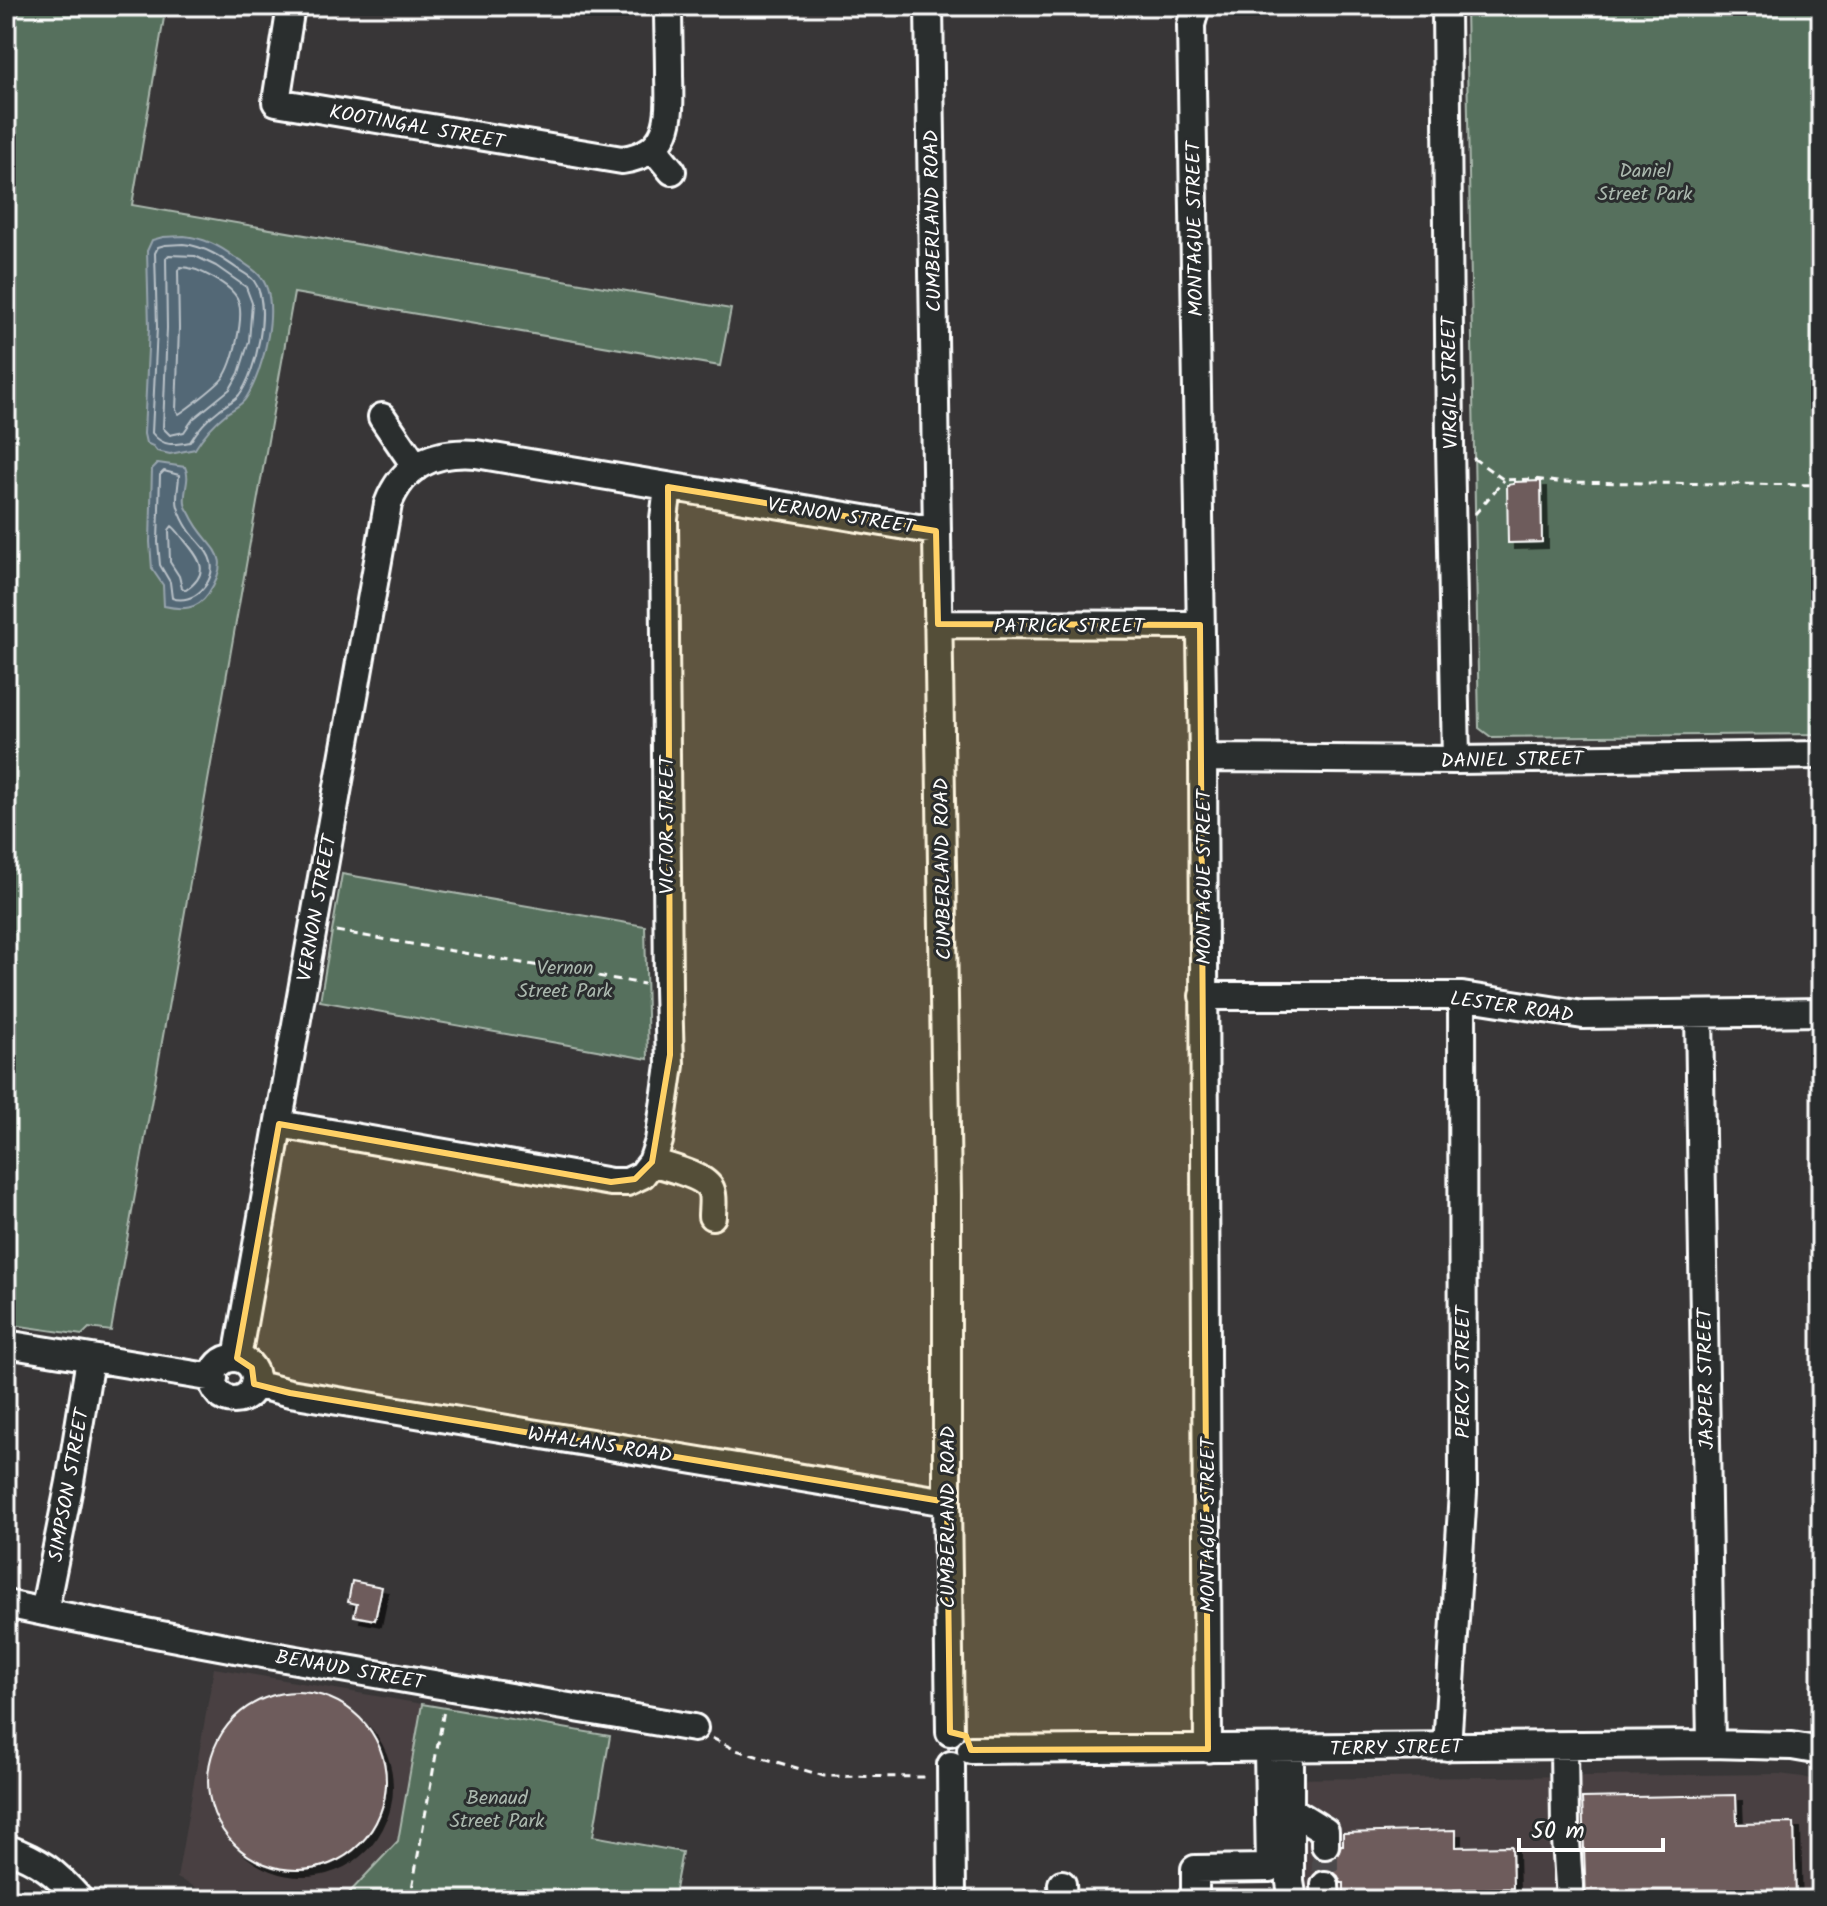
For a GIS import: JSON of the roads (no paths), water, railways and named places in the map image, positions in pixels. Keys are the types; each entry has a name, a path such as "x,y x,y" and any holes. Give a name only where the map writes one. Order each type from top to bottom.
{"street":[{"name":"KOOTINGAL STREET","path":"291,6 276,102 612,160 631,159 653,148"},
{"path":"668,6 669,120 661,139 653,148 672,171"},
{"name":"CUMBERLAND ROAD","path":"929,6 947,1195 950,1732 961,1733 970,1741 961,1758"},
{"name":"MONTAGUE STREET","path":"1196,6 1191,25 1203,758 1208,1749"},
{"name":"VIRGIL STREET","path":"1446,6 1456,760"},
{"path":"382,417 416,467"},
{"name":"VERNON STREET","path":"237,1358 388,504 398,484 416,467 445,454 476,454 936,531"},
{"name":"VICTOR STREET","path":"652,1162 659,1141 670,1065 664,519 668,487"},
{"name":"PATRICK STREET","path":"938,624 1200,625"},
{"name":"DANIEL STREET","path":"1203,758 1456,760 1821,755"},
{"name":"LESTER ROAD","path":"1203,996 1462,996 1583,1015 1821,1012"},
{"name":"PERCY STREET","path":"1447,1747 1463,1492 1462,996"},
{"name":"JASPER STREET","path":"1699,1014 1711,1744"},
{"path":"279,1124 619,1183 635,1179 652,1162 706,1183 712,1193 712,1216"},
{"path":"6,1344 214,1378"},
{"path":"231,1358 247,1363 255,1377 246,1396 233,1400 220,1394 214,1378 216,1369 231,1358"},
{"name":"SIMPSON STREET","path":"44,1612 90,1359"},
{"name":"WHALANS ROAD","path":"254,1384 290,1393 947,1502"},
{"name":"BENAUD STREET","path":"6,1604 448,1687 694,1728"},
{"name":"TERRY STREET","path":"961,1758 1208,1749 1711,1744 1792,1746 1821,1751"},
{"path":"1564,1746 1570,1900"},
{"path":"1279,1749 1291,1810 1290,1882 1293,1900"},
{"path":"1195,1900 1195,1869 1270,1868 1279,1749"},
{"path":"952,1900 950,1793 961,1758"},
{"path":"1291,1810 1325,1831 1325,1845"},
{"path":"6,1848 30,1857 58,1876 80,1900"}],"water":[{"path":"184,236 217,246 257,272 266,286 270,318 259,371 244,400 213,425 195,449 170,454 157,451 146,443 144,434 149,327 147,251 152,240"},
{"path":"158,463 185,467 186,506 219,559 220,568 208,594 189,608 164,606 163,585 152,569 152,469"}],"tunnel":[{"path":"1325,1845 1325,1885"}],"park label":[{"name":"Daniel Street Park","path":"1645,182"},
{"name":"Vernon Street Park","path":"565,978"},
{"name":"Benaud Street Park","path":"497,1808"}]}
